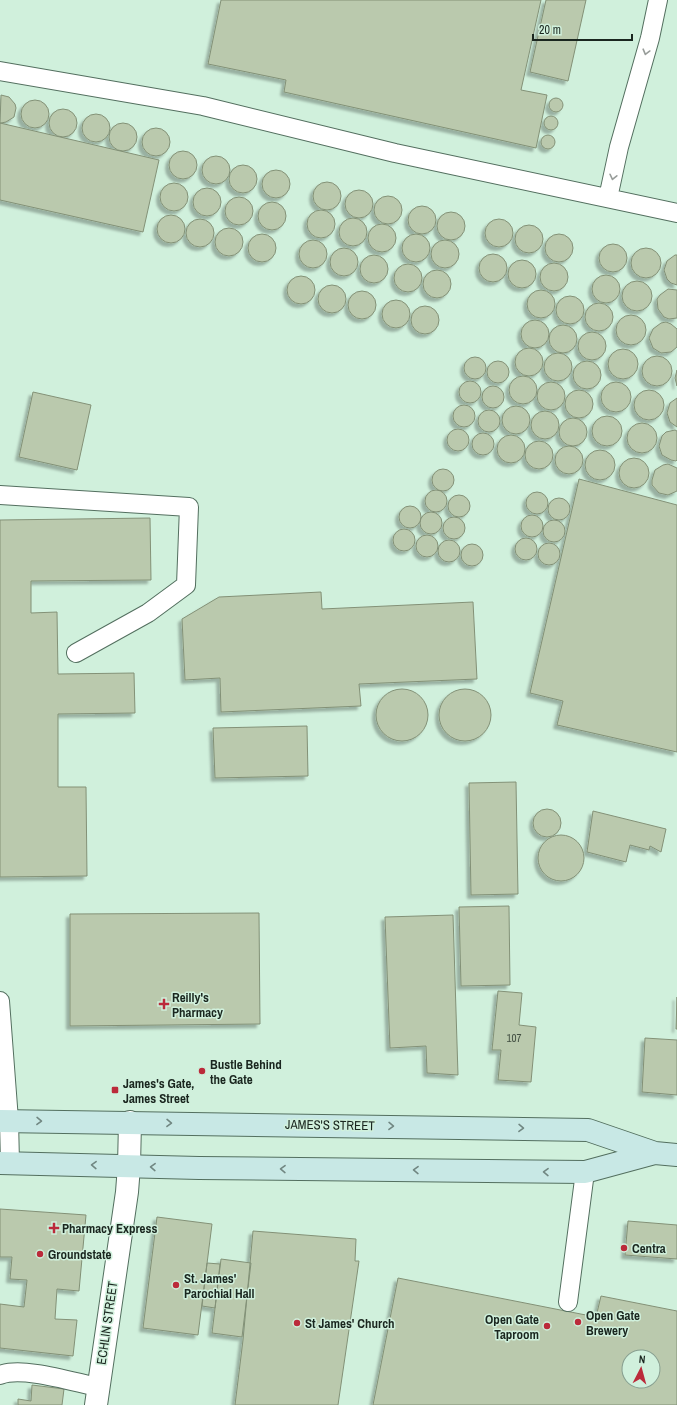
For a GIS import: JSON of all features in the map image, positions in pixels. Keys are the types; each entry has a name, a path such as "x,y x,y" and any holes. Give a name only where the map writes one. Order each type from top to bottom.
{"main road":[{"name":"JAMES'S STREET","path":"5,1121 588,1130 655,1153 677,1155"},
{"name":"JAMES'S STREET","path":"5,1163 239,1169 585,1172 655,1153"}],"street":[{"name":"ECHLIN STREET","path":"97,1396 127,1192 130,1122"}],"lane":[{"path":"608,198 619,147 650,38 658,0"},
{"path":"0,71 203,106 395,153 677,213"},
{"path":"0,495 189,507 186,585 148,613 76,653"},
{"path":"0,1001 5,1121 5,1163"},
{"path":"568,1302 585,1172"},
{"path":"0,1375 4,1373 25,1372 97,1396"}],"building":[{"path":"221,0 541,0 521,90 547,95 536,148 284,92 286,80 208,64"},
{"path":"546,0 586,0 568,81 530,72"},
{"path":"1,95 9,97 15,104 16,108 14,117 6,122 0,123"},
{"path":"553,98 559,98 563,102 563,108 559,112 553,112 549,108 549,102"},
{"path":"35,100 45,104 49,114 45,124 35,128 25,124 21,114 25,104"},
{"path":"63,109 73,113 77,123 73,133 63,137 53,133 49,123 53,113"},
{"path":"96,114 106,118 110,128 106,138 96,142 86,138 82,128 86,118"},
{"path":"548,116 554,116 558,120 558,126 554,130 548,130 544,126 544,120"},
{"path":"0,123 159,160 143,232 0,200"},
{"path":"123,123 133,127 137,137 133,147 123,151 113,147 109,137 113,127"},
{"path":"156,128 166,132 170,142 166,152 156,156 146,152 142,142 146,132"},
{"path":"545,135 551,135 555,139 555,145 551,149 545,149 541,145 541,139"},
{"path":"183,151 193,155 197,165 193,175 183,179 173,175 169,165 173,155"},
{"path":"216,156 226,160 230,170 226,180 216,184 206,180 202,170 206,160"},
{"path":"243,165 253,169 257,179 253,189 243,193 233,189 229,179 233,169"},
{"path":"276,170 286,174 290,184 286,194 276,198 266,194 262,184 266,174"},
{"path":"327,182 337,186 341,196 337,206 327,210 317,206 313,196 317,186"},
{"path":"174,183 184,187 188,197 184,207 174,211 164,207 160,197 164,187"},
{"path":"207,188 217,192 221,202 217,212 207,216 197,212 193,202 197,192"},
{"path":"359,190 369,194 373,204 369,214 359,218 349,214 345,204 349,194"},
{"path":"388,196 398,200 402,210 398,220 388,224 378,220 374,210 378,200"},
{"path":"239,197 249,201 253,211 249,221 239,225 229,221 225,211 229,201"},
{"path":"272,202 282,206 286,216 282,226 272,230 262,226 258,216 262,206"},
{"path":"422,206 432,210 436,220 432,230 422,234 412,230 408,220 412,210"},
{"path":"321,210 331,214 335,224 331,234 321,238 311,234 307,224 311,214"},
{"path":"451,212 461,216 465,226 461,236 451,240 441,236 437,226 441,216"},
{"path":"171,215 181,219 185,229 181,239 171,243 161,239 157,229 161,219"},
{"path":"353,218 363,222 367,232 363,242 353,246 343,242 339,232 343,222"},
{"path":"200,219 210,223 214,233 210,243 200,247 190,243 186,233 190,223"},
{"path":"499,219 509,223 513,233 509,243 499,247 489,243 485,233 489,223"},
{"path":"382,224 392,228 396,238 392,248 382,252 372,248 368,238 372,228"},
{"path":"529,225 539,229 543,239 539,249 529,253 519,249 515,239 519,229"},
{"path":"229,228 239,232 243,242 239,252 229,256 219,252 215,242 219,232"},
{"path":"262,234 272,238 276,248 272,258 262,262 252,258 248,248 252,238"},
{"path":"416,234 426,238 430,248 426,258 416,262 406,258 402,248 406,238"},
{"path":"559,234 569,238 573,248 569,258 559,262 549,258 545,248 549,238"},
{"path":"313,240 323,244 327,254 323,264 313,268 303,264 299,254 303,244"},
{"path":"445,240 455,244 459,254 455,264 445,268 435,264 431,254 435,244"},
{"path":"613,244 623,248 627,258 623,268 613,272 603,268 599,258 603,248"},
{"path":"344,248 354,252 358,262 354,272 344,276 334,272 330,262 334,252"},
{"path":"646,248 657,252 661,263 657,274 646,278 635,274 631,263 635,252"},
{"path":"493,254 503,258 507,268 503,278 493,282 483,278 479,268 483,258"},
{"path":"374,255 384,259 388,269 384,279 374,283 364,279 360,269 364,259"},
{"path":"677,255 677,285 671,283 667,279 664,270 667,261"},
{"path":"522,260 532,264 536,274 532,284 522,288 512,284 508,274 512,264"},
{"path":"554,263 564,267 568,277 564,287 554,291 544,287 540,277 544,267"},
{"path":"408,264 418,268 422,278 418,288 408,292 398,288 394,278 398,268"},
{"path":"437,270 447,274 451,284 447,294 437,298 427,294 423,284 427,274"},
{"path":"606,275 616,279 620,289 616,299 606,303 596,299 592,289 596,279"},
{"path":"301,276 311,280 315,290 311,300 301,304 291,300 287,290 291,280"},
{"path":"637,281 648,285 652,296 648,307 637,311 626,307 622,296 626,285"},
{"path":"332,285 342,289 346,299 342,309 332,313 322,309 318,299 322,289"},
{"path":"668,289 677,290 677,318 669,319 664,317 658,309 657,299"},
{"path":"541,290 551,294 555,304 551,314 541,318 531,314 527,304 531,294"},
{"path":"362,291 372,295 376,305 372,315 362,319 352,315 348,305 352,295"},
{"path":"570,296 580,300 584,310 580,320 570,324 560,320 556,310 560,300"},
{"path":"396,300 406,304 410,314 406,324 396,328 386,324 382,314 386,304"},
{"path":"599,303 609,307 613,317 609,327 599,331 589,327 585,317 589,307"},
{"path":"425,306 435,310 439,320 435,330 425,334 415,330 411,320 415,310"},
{"path":"631,315 642,319 646,330 642,341 631,345 620,341 616,330 620,319"},
{"path":"535,320 545,324 549,334 545,344 535,348 525,344 521,334 525,324"},
{"path":"666,322 677,329 677,347 671,352 661,353 653,348 649,338 653,329 661,323"},
{"path":"563,325 573,329 577,339 573,349 563,353 553,349 549,339 553,329"},
{"path":"592,332 602,336 606,346 602,356 592,360 582,356 578,346 582,336"},
{"path":"529,348 539,352 543,362 539,372 529,376 519,372 515,362 519,352"},
{"path":"623,349 634,353 638,364 634,375 623,379 612,375 608,364 612,353"},
{"path":"558,353 568,357 572,367 568,377 558,381 548,377 544,367 548,357"},
{"path":"657,356 668,360 672,371 668,382 657,386 646,382 642,371 646,360"},
{"path":"475,357 483,360 486,368 483,376 475,379 467,376 464,368 467,360"},
{"path":"498,361 506,364 509,372 506,380 498,383 490,380 487,372 490,364"},
{"path":"587,361 597,365 601,375 597,385 587,389 577,385 573,375 577,365"},
{"path":"677,370 677,386 675,378"},
{"path":"523,376 533,380 537,390 533,400 523,404 513,400 509,390 513,380"},
{"path":"470,381 478,384 481,392 478,400 470,403 462,400 459,392 462,384"},
{"path":"551,382 561,386 565,396 561,406 551,410 541,406 537,396 541,386"},
{"path":"616,382 627,386 631,397 627,408 616,412 605,408 601,397 605,386"},
{"path":"493,386 501,389 504,397 501,405 493,408 485,405 482,397 485,389"},
{"path":"579,390 589,394 593,404 589,414 579,418 569,414 565,404 569,394"},
{"path":"649,390 660,394 664,405 660,416 649,420 638,416 634,405 638,394"},
{"path":"33,392 91,405 77,470 19,457"},
{"path":"677,398 677,427 670,422 667,413 670,403"},
{"path":"464,405 472,408 475,416 472,424 464,427 456,424 453,416 456,408"},
{"path":"516,406 526,410 530,420 526,430 516,434 506,430 502,420 506,410"},
{"path":"489,410 497,413 500,421 497,429 489,432 481,429 478,421 481,413"},
{"path":"545,411 555,415 559,425 555,435 545,439 535,435 531,425 535,415"},
{"path":"607,416 618,420 622,431 618,442 607,446 596,442 592,431 596,420"},
{"path":"573,418 583,422 587,432 583,442 573,446 563,442 559,432 563,422"},
{"path":"642,423 653,427 657,438 653,449 642,453 631,449 627,438 631,427"},
{"path":"458,429 466,432 469,440 466,448 458,451 450,448 447,440 450,432"},
{"path":"677,431 676,461 662,455 659,446 662,436 666,432"},
{"path":"483,433 491,436 494,444 491,452 483,455 475,452 472,444 475,436"},
{"path":"511,435 521,439 525,449 521,459 511,463 501,459 497,449 501,439"},
{"path":"539,441 549,445 553,455 549,465 539,469 529,465 525,455 529,445"},
{"path":"569,446 579,450 583,460 579,470 569,474 559,470 555,460 559,450"},
{"path":"600,450 611,454 615,465 611,476 600,480 589,476 585,465 589,454"},
{"path":"634,458 645,462 649,473 645,484 634,488 623,484 619,473 623,462"},
{"path":"668,464 677,468 677,491 668,495 659,493 652,485 652,480 655,470"},
{"path":"443,469 451,472 454,480 451,488 443,491 435,488 432,480 435,472"},
{"path":"579,479 677,505 677,752 557,725 563,701 530,693"},
{"path":"436,490 444,493 447,501 444,509 436,512 428,509 425,501 428,493"},
{"path":"537,492 545,495 548,503 545,511 537,514 529,511 526,503 529,495"},
{"path":"459,495 467,498 470,506 467,514 459,517 451,514 448,506 451,498"},
{"path":"559,498 567,501 570,509 567,517 559,520 551,517 548,509 551,501"},
{"path":"410,506 418,509 421,517 418,525 410,528 402,525 399,517 402,509"},
{"path":"431,512 439,515 442,523 439,531 431,534 423,531 420,523 423,515"},
{"path":"532,515 540,518 543,526 540,534 532,537 524,534 521,526 524,518"},
{"path":"454,517 462,520 465,528 462,536 454,539 446,536 443,528 446,520"},
{"path":"150,518 151,580 31,581 31,613 57,612 58,674 134,673 135,713 58,714 58,787 86,787 87,876 0,877 0,520"},
{"path":"554,520 562,523 565,531 562,539 554,542 546,539 543,531 546,523"},
{"path":"404,529 412,532 415,540 412,548 404,551 396,548 393,540 396,532"},
{"path":"427,535 435,538 438,546 435,554 427,557 419,554 416,546 419,538"},
{"path":"526,538 534,541 537,549 534,557 526,560 518,557 515,549 518,541"},
{"path":"449,540 457,543 460,551 457,559 449,562 441,559 438,551 441,543"},
{"path":"549,543 557,546 560,554 557,562 549,565 541,562 538,554 541,546"},
{"path":"472,544 480,547 483,555 480,563 472,566 464,563 461,555 464,547"},
{"path":"321,592 322,609 473,602 477,679 359,684 361,706 221,712 220,678 185,680 182,619 219,597"},
{"path":"402,689 412,691 420,697 426,705 428,715 426,725 420,733 412,739 402,741 392,739 384,733 378,725 376,715 378,705 384,697 392,691"},
{"path":"465,689 479,693 487,701 491,715 487,729 479,737 465,741 451,737 443,729 439,715 443,701 451,693"},
{"path":"307,726 308,776 215,778 213,728"},
{"path":"516,782 518,894 471,895 469,783"},
{"path":"547,809 557,813 561,823 557,833 547,837 537,833 533,823 537,813"},
{"path":"593,811 666,829 661,852 650,846 649,850 630,845 626,862 587,852"},
{"path":"561,835 574,839 580,845 584,858 580,871 574,877 561,881 548,877 542,871 538,858 542,845 548,839"},
{"path":"509,906 510,985 461,986 459,907"},
{"path":"259,913 260,1024 70,1026 70,914"},
{"path":"453,915 458,1075 427,1073 426,1046 390,1048 385,917"},
{"path":"498,991 522,993 519,1025 536,1027 531,1082 498,1080 501,1050 492,1050"},
{"path":"677,997 677,1029 676,1029"},
{"path":"645,1038 677,1040 677,1095 642,1092"},
{"path":"0,1209 86,1215 79,1291 57,1289 55,1319 77,1320 73,1356 0,1348 0,1304 24,1307 27,1280 10,1279 12,1257 0,1257"},
{"name":"St. James' Parochial Hall","path":"157,1217 212,1224 198,1335 143,1328"},
{"path":"628,1221 677,1225 677,1259 625,1255"},
{"name":"St James' Church","path":"253,1231 356,1239 355,1261 359,1261 338,1405 235,1405 243,1340"},
{"path":"221,1259 251,1263 242,1337 212,1333"},
{"path":"207,1263 220,1264 215,1308 202,1306"},
{"path":"398,1278 596,1317 601,1296 677,1311 677,1405 373,1405"},
{"path":"32,1385 64,1389 62,1405 18,1405 18,1399 31,1401"}],"place":[{"name":"Reilly's Pharmacy","path":"164,1004"},
{"name":"Bustle Behind the Gate","path":"202,1071"},
{"name":"James's Gate, James Street","path":"115,1090"},
{"name":"Pharmacy Express","path":"54,1228"},
{"name":"Centra","path":"624,1248"},
{"name":"Groundstate","path":"40,1254"},
{"name":"St. James' Parochial Hall","path":"176,1285"},
{"name":"Open Gate Brewery","path":"578,1322"},
{"name":"St James' Church","path":"297,1323"},
{"name":"Open Gate Taproom","path":"547,1326"}]}
